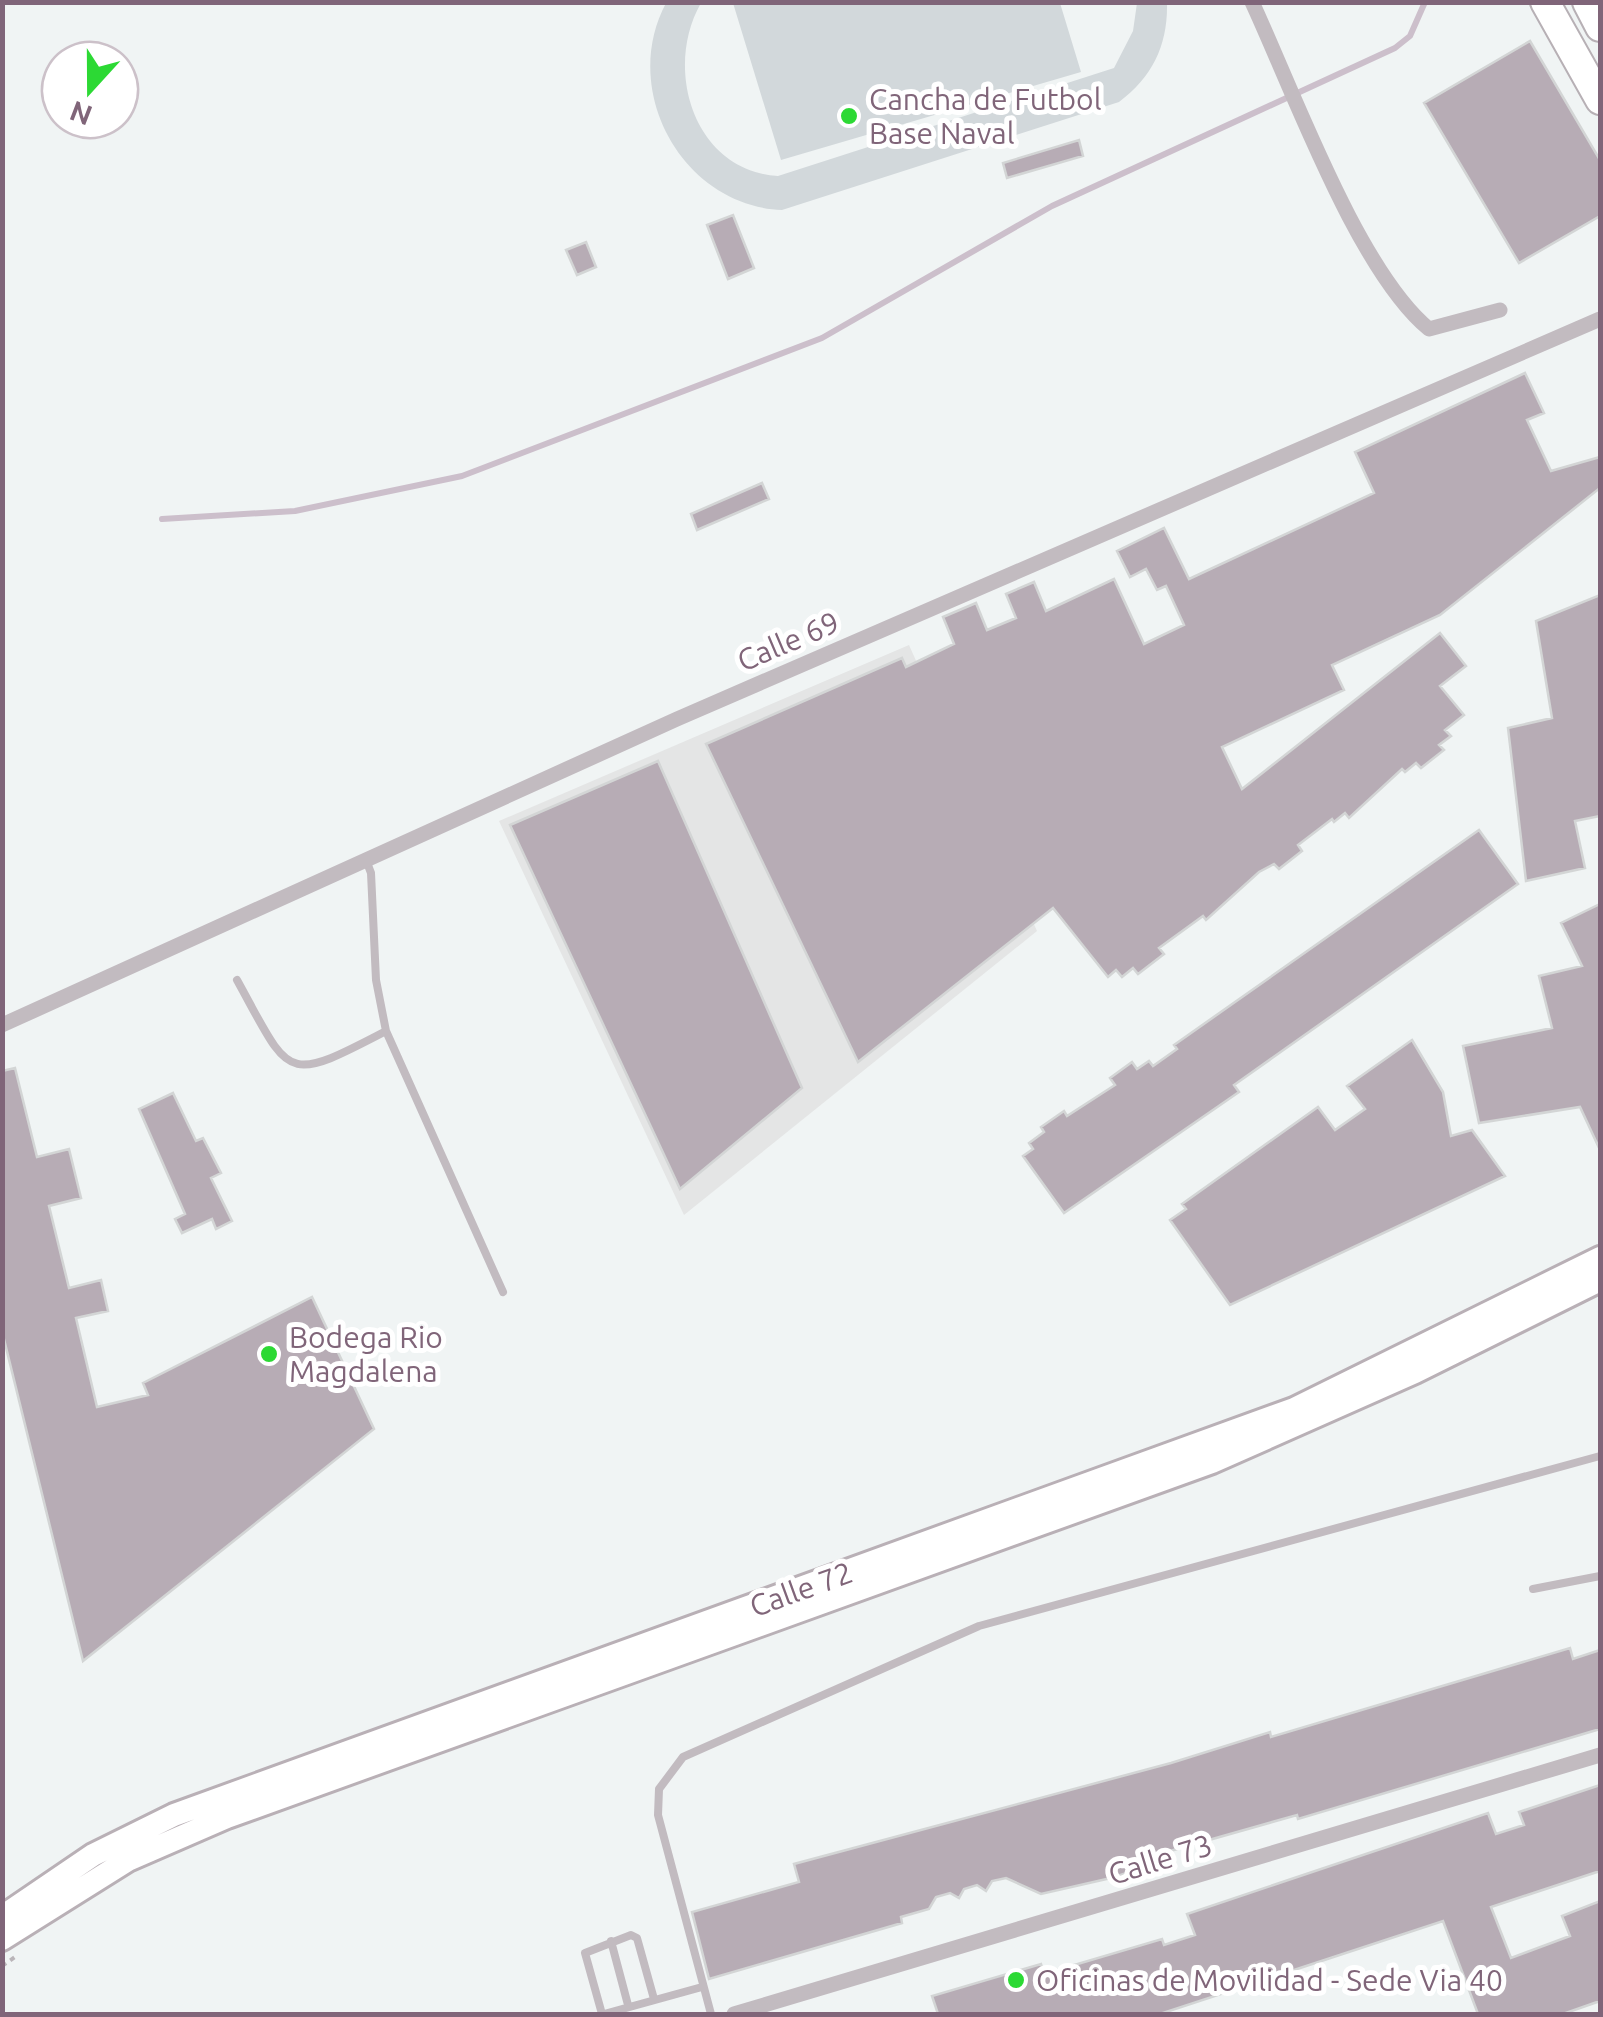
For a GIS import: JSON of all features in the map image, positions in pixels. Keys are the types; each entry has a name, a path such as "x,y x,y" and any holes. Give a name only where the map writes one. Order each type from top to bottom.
{"highway":[{"path":"1545,2 1600,100"},
{"path":"1587,2 1600,28"}],"main road":[{"name":"Calle 72","path":"2,1916 93,1855 174,1815 1294,1409 1600,1258"},
{"name":"Calle 72","path":"2,1938 128,1860 227,1818 1212,1462 1336,1409 1600,1280"}],"street":[{"path":"1252,2 1351,218 1410,313 1430,329 1500,310"},
{"name":"Calle 69","path":"2,1024 677,719 1600,319"},
{"name":"Calle 73","path":"734,2014 1600,1755"}],"lane":[{"path":"366,860 371,874 376,980 386,1030 502,1292"},
{"path":"237,980 279,1056 302,1066 321,1065 386,1030"},
{"path":"710,2014 658,1815 659,1789 683,1757 979,1626 1600,1456"},
{"path":"1532,1588 1600,1576"},
{"path":"654,1999 638,1938 631,1935 610,1941 585,1954 603,2014 702,1987"},
{"path":"610,1941 628,2005"}],"shaded area":[{"path":"666,3 701,3 690,29 685,57 694,112 707,136 725,156 749,170 778,176 1114,68 1133,31 1137,3 1167,3 1167,18 1156,58 1141,82 1119,102 782,210 747,204 716,188 689,166 669,138 656,106 650,72 653,37"},
{"name":"Cancha de Futbol Base Naval","path":"733,3 1060,3 1081,72 781,160"},
{"path":"909,645 1037,931 684,1215 499,821"}],"building":[{"path":"1530,41 1600,160 1600,216 1519,263 1424,103"},
{"path":"1079,140 1083,156 1007,178 1003,163"},
{"path":"733,215 754,268 728,279 707,225"},
{"path":"586,242 596,267 577,275 566,250"},
{"path":"1525,373 1544,413 1527,420 1551,471 1600,457 1600,488 1440,615 1332,665 1344,690 1222,747 1242,789 1440,633 1466,666 1440,686 1464,715 1445,730 1451,736 1439,745 1444,750 1421,768 1416,763 1405,772 1402,769 1349,818 1345,813 1334,822 1332,819 1298,845 1302,851 1279,869 1274,864 1259,872 1206,920 1203,916 1159,948 1164,954 1138,974 1133,968 1122,977 1116,970 1108,977 1053,908 858,1062 706,744 902,658 906,667 954,644 943,617 976,603 987,630 1016,618 1006,594 1034,582 1046,611 1114,579 1144,644 1184,625 1166,586 1157,590 1146,569 1130,577 1117,551 1164,528 1189,579 1374,493 1355,452"},
{"path":"762,483 769,499 697,530 691,514"},
{"path":"1600,595 1600,816 1575,821 1585,868 1526,881 1508,728 1552,718 1536,621"},
{"path":"658,761 802,1088 680,1189 510,825"},
{"path":"1479,830 1518,884 1234,1085 1239,1092 1064,1213 1023,1156 1033,1149 1029,1143 1044,1132 1041,1127 1064,1111 1067,1116 1115,1085 1110,1078 1132,1062 1137,1069 1149,1061 1153,1066 1177,1049 1174,1045"},
{"path":"1600,904 1600,1150 1580,1107 1479,1123 1463,1046 1552,1028 1539,976 1582,966 1561,923"},
{"path":"1412,1040 1443,1092 1451,1136 1472,1130 1505,1176 1230,1305 1170,1220 1186,1209 1182,1204 1318,1107 1335,1130 1365,1109 1347,1086"},
{"name":"Bodega Rio Magdalena","path":"15,1068 37,1157 69,1149 81,1198 49,1206 69,1288 101,1280 108,1311 76,1318 97,1407 148,1395 143,1383 312,1297 374,1429 83,1661 2,1331 2,1071"},
{"path":"173,1093 196,1141 203,1138 221,1173 211,1178 232,1221 216,1229 212,1219 182,1233 175,1219 185,1214 139,1109"},
{"path":"1570,1648 1573,1659 1600,1650 1600,1729 1298,1819 1297,1815 1128,1863 1130,1872 1111,1878 1041,1894 1006,1878 992,1881 986,1891 977,1885 964,1889 959,1898 950,1893 936,1897 929,1909 901,1917 902,1923 709,1979 692,1912 799,1882 794,1864 1171,1763 1270,1732 1271,1737"},
{"path":"1600,1785 1600,1871 1491,1907 1511,1958 1570,1936 1562,1916 1600,1901 1600,2001 1563,2014 1478,2014 1443,1921 1160,2014 938,2014 932,1996 1041,1964 1044,1974 1162,1939 1164,1945 1195,1935 1187,1914 1488,1813 1496,1834 1524,1825 1519,1812"}],"waterway":[{"path":"162,519 295,511 462,476 822,338 1052,206 1395,48 1410,36 1425,2"}],"place":[{"name":"Cancha de Futbol Base Naval","path":"849,116"},
{"name":"Bodega Rio Magdalena","path":"269,1354"},
{"name":"Oficinas de Movilidad - Sede Via 40","path":"1016,1980"}]}
